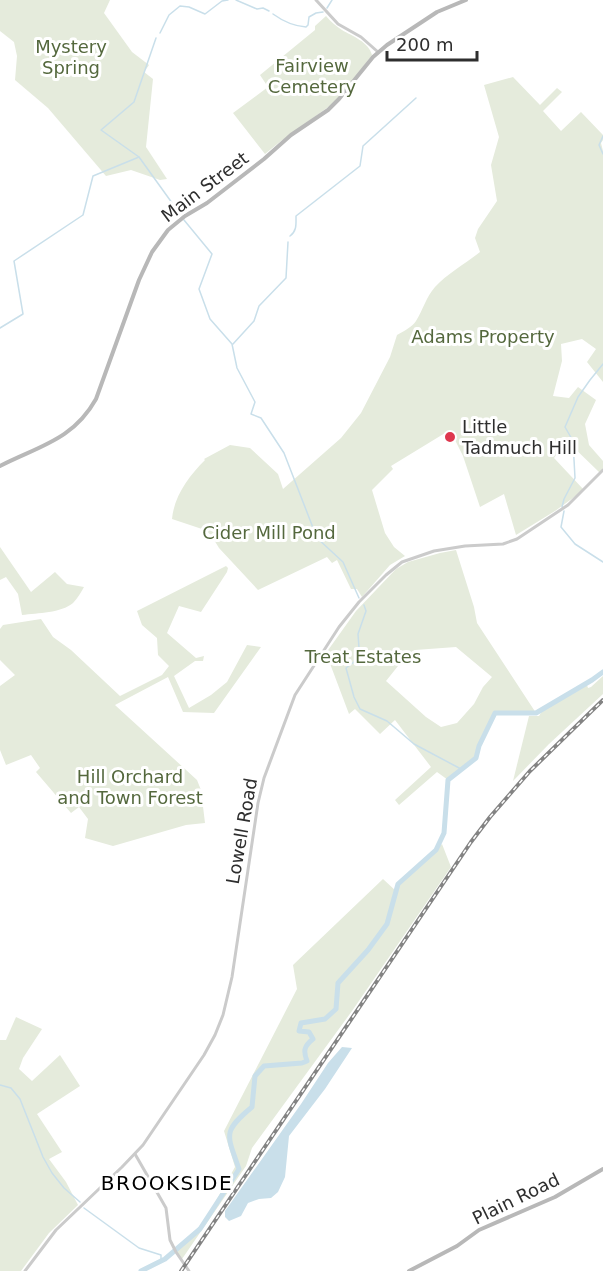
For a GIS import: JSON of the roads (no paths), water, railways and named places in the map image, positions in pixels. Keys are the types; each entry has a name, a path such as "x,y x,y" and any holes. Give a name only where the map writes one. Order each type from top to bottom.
{"main road":[{"name":"Main Street","path":"0,466 60,437 74,428 87,414 96,399 139,280 152,252 174,223 207,203 291,135 328,110 378,52 437,12 466,0"},
{"name":"Plain Road","path":"409,1271 457,1246 478,1230 555,1197 603,1169"}],"street":[{"path":"316,0 338,24 361,37 378,52"},
{"name":"Lowell Road","path":"25,1271 56,1230 143,1145 211,1044 220,1023 232,976 258,803 264,778 295,695 326,646 359,602 393,567 416,556 442,549 503,544 518,539 560,512 603,470"},
{"path":"135,1154 166,1208 168,1235 189,1271"}],"water":[{"path":"342,1047 352,1048 325,1089 289,1136 285,1177 278,1192 271,1198 248,1203 241,1216 229,1221 225,1217 225,1211 328,1063"}],"waterway":[{"path":"160,33 169,15 180,6 205,14 222,1 228,0"},
{"path":"236,0 257,9 263,8 269,11"},
{"path":"327,8 332,0"},
{"path":"273,14 289,23 306,27 309,17 323,12"},
{"path":"156,38 134,102 101,130 139,157 180,214"},
{"path":"290,236 295,230 296,216 360,166 363,146 416,98"},
{"path":"603,136 599,145 603,154"},
{"path":"0,328 23,314 14,261 83,215 93,176 139,157"},
{"path":"184,220 212,254 199,289 210,319 232,344 237,368 255,402 251,414 261,418 284,453 317,538 343,562 359,598"},
{"path":"233,344 254,321 259,306 286,278 288,242"},
{"path":"562,507 575,478 573,441 565,427 578,397 603,364"},
{"path":"564,511 561,527 575,544 603,562"},
{"path":"364,605 366,611 358,634 359,648 354,662 346,668 354,697 360,709 387,721 414,744 461,769"},
{"path":"141,1271 165,1259 200,1229 239,1169 230,1134 236,1122 252,1107 255,1076 264,1066 307,1061 305,1049 313,1039 309,1032 299,1031 301,1023 325,1019 336,1009 338,983 368,950 387,924 398,884 436,850 444,833 448,780 476,758 479,746 495,713 536,713 603,672"},
{"path":"0,1085 11,1088 20,1099 43,1157 52,1173 80,1202"},
{"path":"84,1208 139,1248 161,1255 161,1261"}],"railway":[{"path":"181,1271 471,842 530,771 603,700"}],"place":[{"name":"Little Tadmuch Hill","path":"450,437"}],"district":[{"name":"BROOKSIDE","path":"167,1183"}],"park label":[{"name":"Mystery Spring","path":"71,57"},
{"name":"Fairview Cemetery","path":"312,76"},
{"name":"Adams Property","path":"483,337"},
{"name":"Cider Mill Pond","path":"269,533"},
{"name":"Treat Estates","path":"363,657"},
{"name":"Hill Orchard and Town Forest","path":"130,787"}]}
